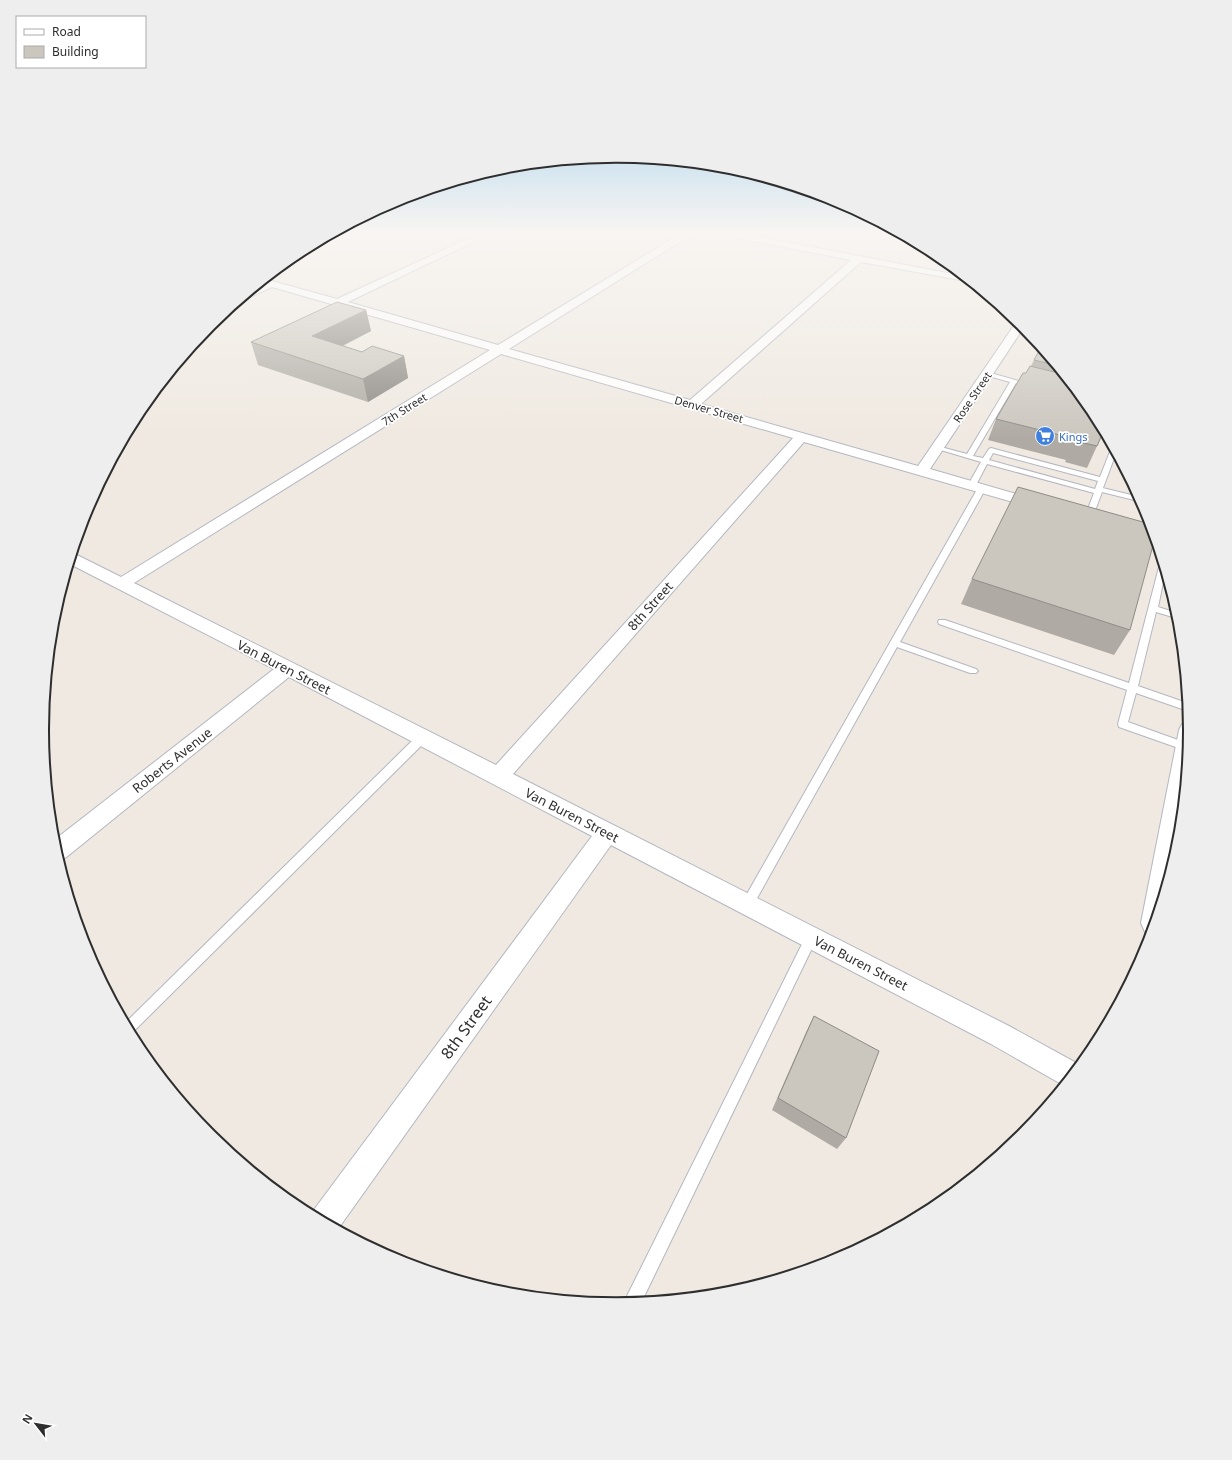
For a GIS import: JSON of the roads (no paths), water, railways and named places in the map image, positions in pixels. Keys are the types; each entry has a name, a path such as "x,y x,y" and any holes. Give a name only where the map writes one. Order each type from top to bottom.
{"street":[{"name":"Denver Street","path":"335,302 1050,508"},
{"name":"7th Street","path":"121,584 576,302"},
{"path":"692,404 809,302"},
{"name":"Rose Street","path":"922,470 1017,329"},
{"name":"8th Street","path":"498,777 802,436"},
{"path":"1073,515 1103,524"},
{"name":"Van Buren Street","path":"75,560 288,668 1000,1035 1068,1072"},
{"name":"Roberts Avenue","path":"61,848 288,668"},
{"path":"1160,889 1181,778"},
{"name":"8th Street","path":"327,1218 607,833"}],"lane":[{"path":"987,374 1037,387"},
{"path":"969,457 1014,381"},
{"path":"937,448 1099,491 1134,498"},
{"path":"747,905 895,643 977,486 985,461 991,450 1103,480"},
{"path":"1088,520 1112,455"},
{"path":"1161,574 1123,724 1183,738"},
{"path":"1153,608 1171,614"},
{"path":"942,622 1182,705"},
{"path":"895,643 974,671"},
{"path":"132,1025 422,738"},
{"path":"636,1296 811,938"}],"place":[{"name":"Kings","path":"1045,436"}]}
